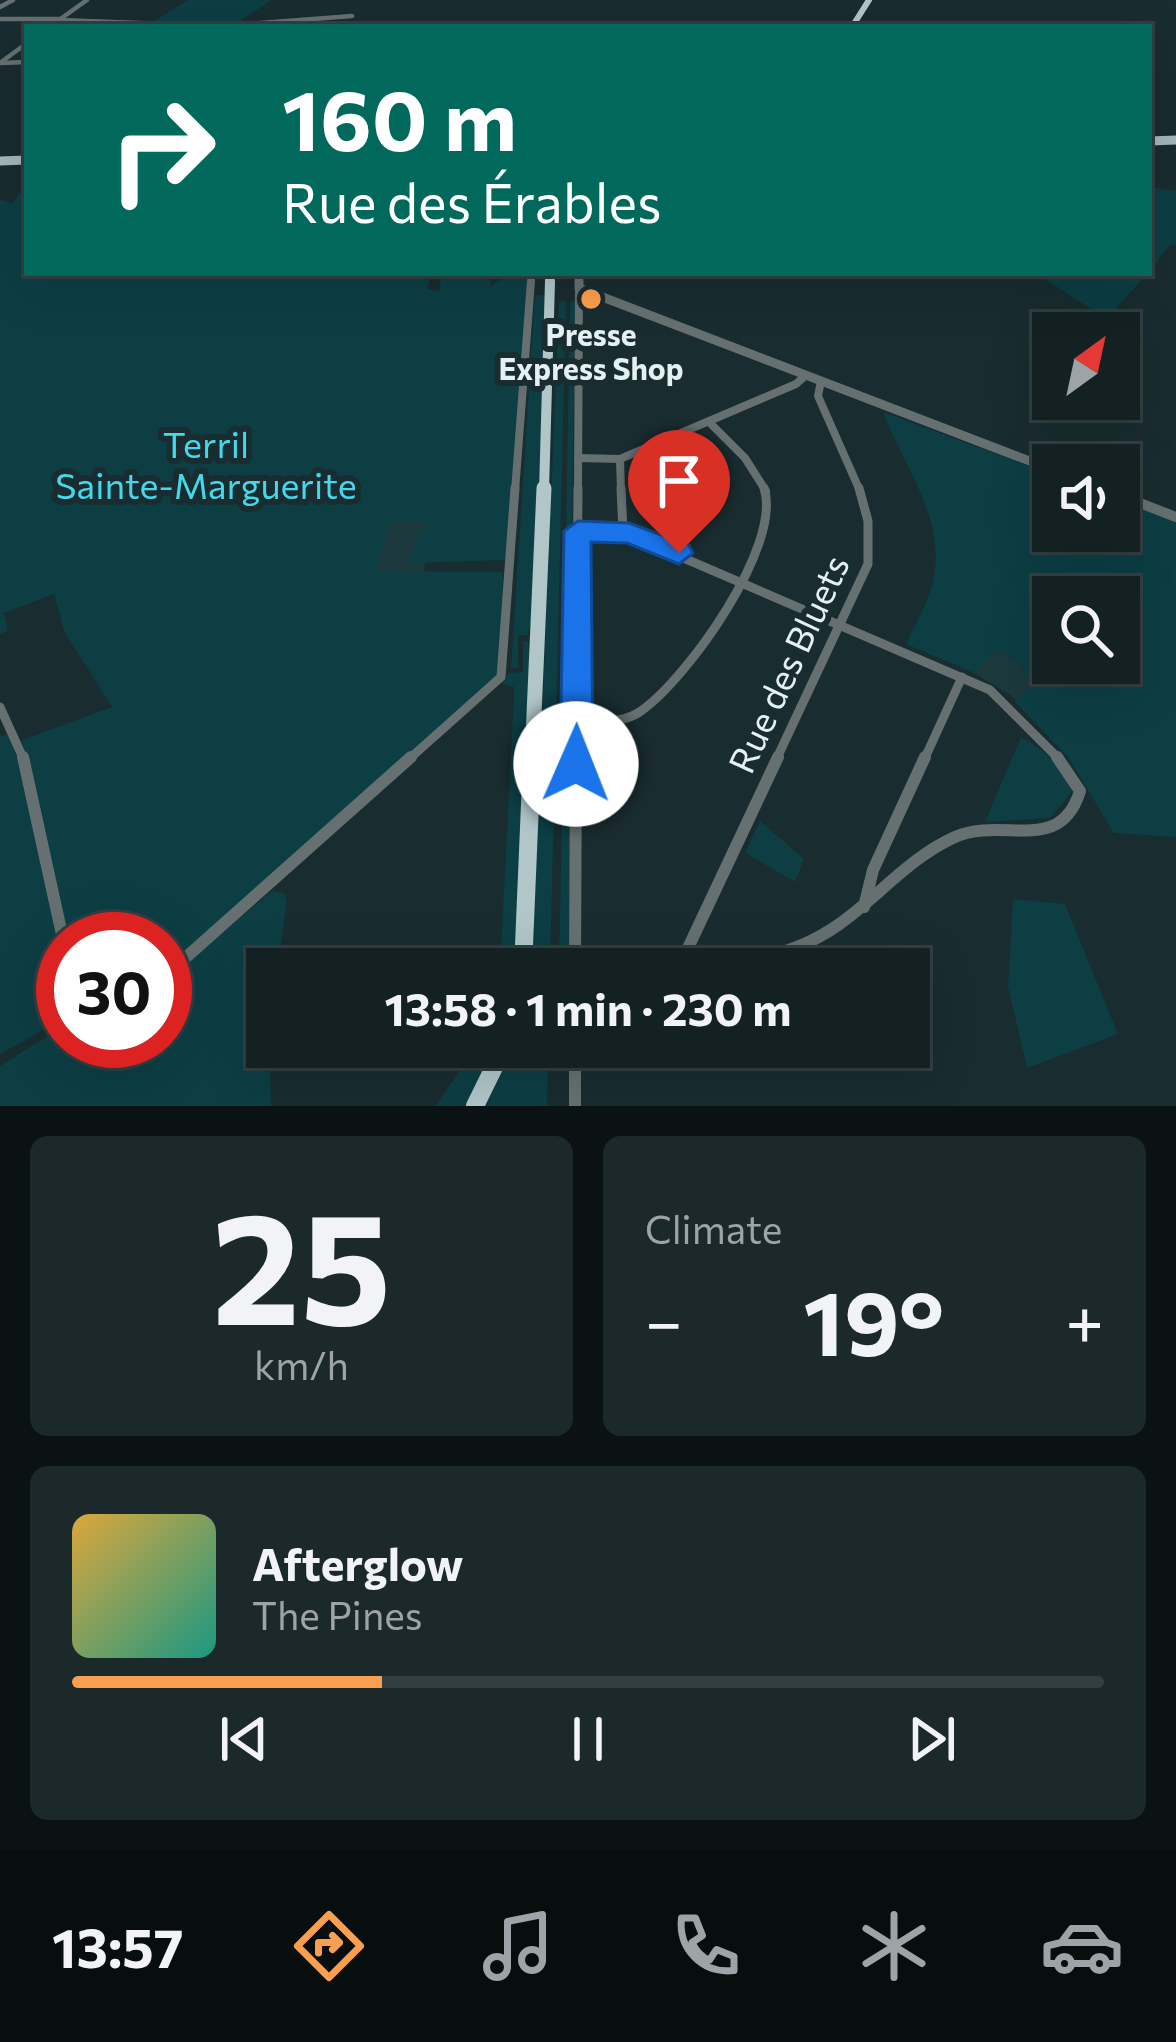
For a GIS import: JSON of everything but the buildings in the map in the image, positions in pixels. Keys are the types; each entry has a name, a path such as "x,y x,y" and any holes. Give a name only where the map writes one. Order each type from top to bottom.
{"highway":[{"path":"524,948 553,276"},
{"path":"475,1106 494,1068"}],"street":[{"path":"0,7 13,0"},
{"path":"53,24 86,0"},
{"path":"325,23 352,16"},
{"path":"0,19 131,24"},
{"path":"192,952 471,707 504,670 532,276"},
{"path":"575,948 579,276"},
{"path":"579,288 1032,462"},
{"path":"578,458 620,459 806,376"},
{"name":"Rue des Bluets","path":"688,948 867,568 871,534 861,494 818,397 821,381"},
{"path":"577,723 631,717 645,708 689,662 767,531 769,501 752,465 709,422"},
{"path":"620,459 623,532"},
{"path":"1140,503 1176,517"},
{"path":"578,531 623,532 990,690 1070,770 1079,797 1067,819 1054,828 976,832 953,838 864,907 797,948"},
{"path":"864,907 873,870 962,677"},
{"path":"0,707 22,759 57,912"},
{"path":"574,1106 575,1068"}],"shaded area":[{"path":"387,516 434,517 423,575 373,574"},
{"path":"998,649 1027,669 1032,684 1038,684 1039,723 1012,696 974,673"}],"green space":[{"path":"188,0 272,0 238,22 150,24"},
{"path":"1152,187 1176,191 1176,245 1171,244 1152,268"},
{"name":"Terril Sainte-Marguerite","path":"24,193 24,276 431,276 427,289 439,291 442,276 478,276 492,281 489,287 505,276 526,277 529,295 507,560 408,563 420,532 430,529 422,521 390,523 376,571 503,572 496,678 192,944 192,912 62,912 22,740 112,707 64,631 54,594 4,613 8,631 0,634 0,200 12,203"},
{"path":"1041,276 1145,276 1112,312 1095,312"},
{"path":"535,295 546,295 547,325 533,614 528,635 518,636 518,668 511,668"},
{"path":"559,301 566,301 551,948 533,948"},
{"path":"570,301 575,301 572,534 566,534"},
{"path":"883,412 1032,467 1032,552 1140,552 1140,508 1176,522 1176,837 1114,833 1068,757 1015,702 1033,684 1140,684 1140,576 1032,576 1032,680 1023,673 1026,668 998,649 974,673 906,644 931,590 936,559 921,494"},
{"path":"566,608 572,608 569,948 559,948"},
{"path":"523,641 528,641 531,674 518,948 501,948 514,696 514,687 502,684 509,673 523,672"},
{"path":"11,733 55,912 36,912 36,1034 0,1054 0,737"},
{"path":"1021,737 1059,767 1072,792 1050,818 985,822"},
{"path":"760,821 804,859 795,882 745,853"},
{"path":"272,891 283,893 287,900 280,948 246,948 246,1068 270,1068 271,1106 0,1106 0,1066 36,1043 36,1068 192,1068 192,959"},
{"path":"1013,899 1065,904 1118,1034 1027,1068 1008,987"},
{"path":"461,1068 487,1068 466,1106 436,1106"},
{"path":"505,1068 548,1068 547,1106 486,1106"}],"place":[{"name":"Presse Express Shop","path":"591,299"}],"route":[{"path":"576,764 578,531 629,533 679,553"}]}
